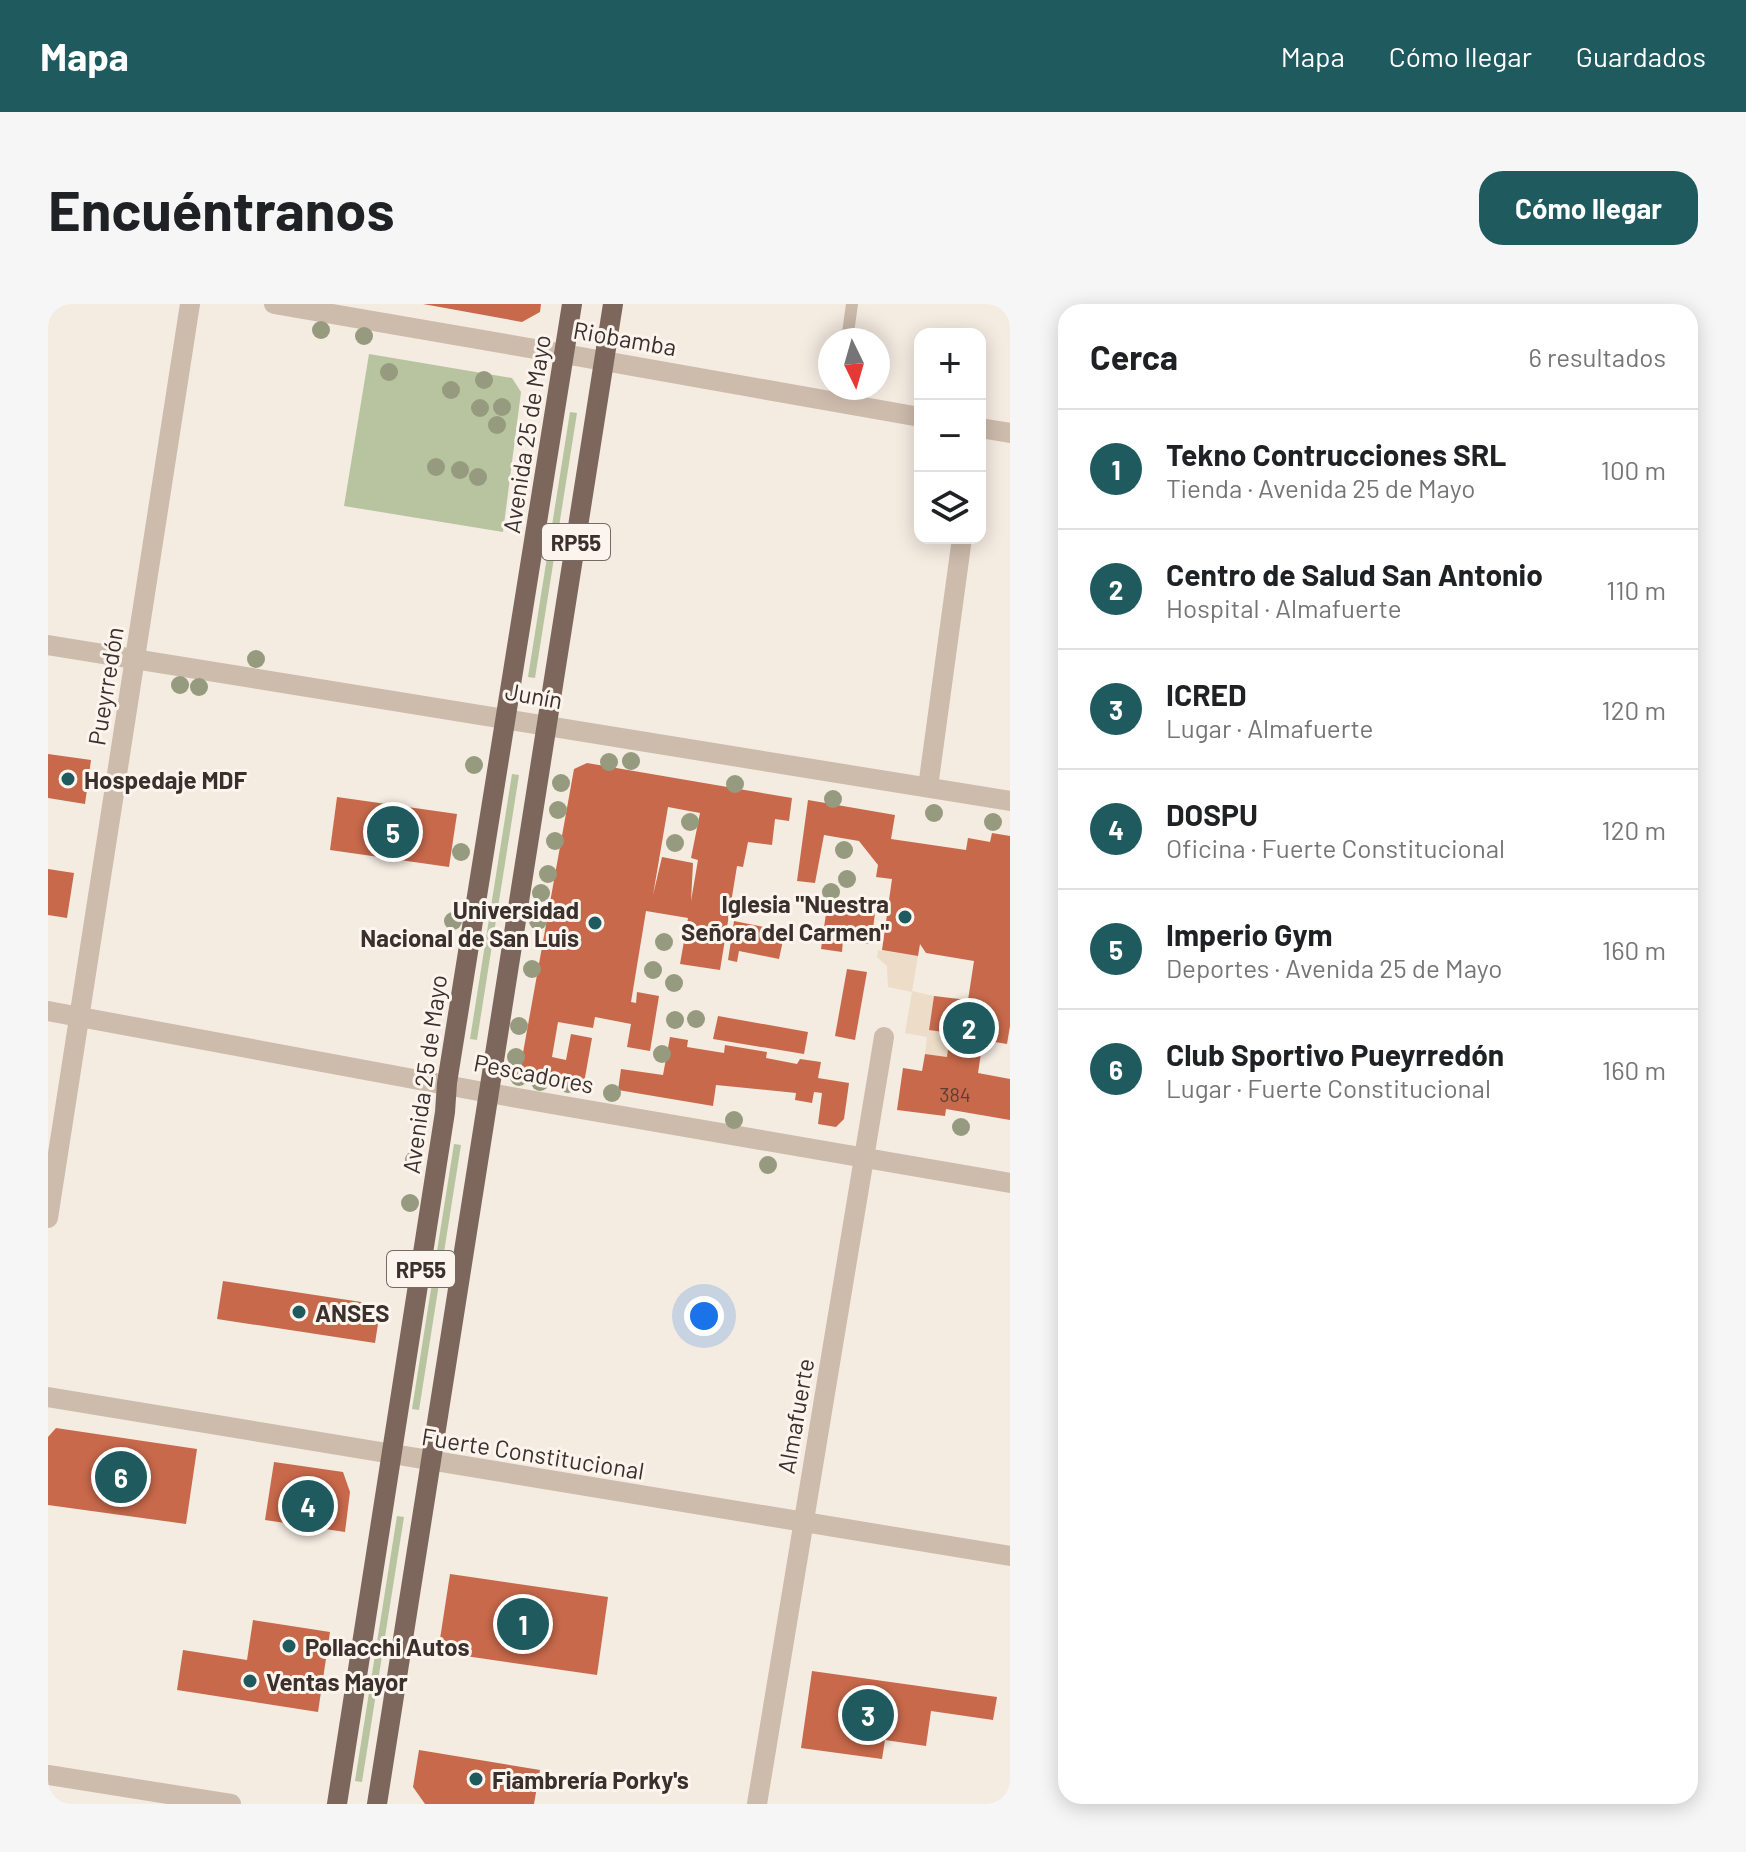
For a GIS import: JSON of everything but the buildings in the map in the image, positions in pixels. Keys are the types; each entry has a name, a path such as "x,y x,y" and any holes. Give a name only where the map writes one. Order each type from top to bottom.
{"main road":[{"name":"Avenida 25 de Mayo","path":"337,1804 447,1083 572,304"},
{"name":"RP55","path":"377,1804 613,304"}],"street":[{"name":"Pueyrredón","path":"48,1218 190,304"},
{"name":"Riobamba","path":"274,304 604,361 818,392"},
{"name":"Riobamba","path":"857,400 914,415"},
{"path":"986,429 1010,433"},
{"path":"928,787 961,544"},
{"name":"Junín","path":"48,645 508,717 1010,801"},
{"name":"Pescadores","path":"48,1011 489,1093 1010,1183"},
{"name":"Almafuerte","path":"757,1804 884,1037"},
{"name":"Fuerte Constitucional","path":"48,1397 1010,1556"},
{"path":"48,1775 231,1804"}],"lane":[{"path":"849,328 852,304"}],"green space":[{"path":"369,354 512,378 521,392 503,532 344,506"},
{"path":"570,412 577,413 535,678 528,677"},
{"path":"512,774 519,775 477,1040 470,1039"},
{"path":"454,1144 461,1145 419,1410 412,1409"},
{"path":"397,1516 404,1517 362,1782 355,1781"}],"shaded area":[{"path":"878,950 918,956 912,991 934,996 929,1029 950,1033 947,1057 925,1054 927,1037 905,1033 912,992 888,987 887,966 877,957"}],"place":[{"name":"Hospedaje MDF","path":"68,779"},
{"name":"Imperio Gym","path":"393,832"},
{"name":"Iglesia \"Nuestra Señora del Carmen\"","path":"905,917"},
{"name":"Universidad Nacional de San Luis","path":"595,923"},
{"name":"Centro de Salud San Antonio","path":"969,1028"},
{"name":"ANSES","path":"299,1312"},
{"name":"Club Sportivo Pueyrredón","path":"121,1477"},
{"name":"DOSPU","path":"308,1506"},
{"name":"Tekno Contrucciones SRL","path":"523,1624"},
{"name":"Pollacchi Autos","path":"289,1646"},
{"name":"Ventas Mayor","path":"250,1681"},
{"name":"ICRED","path":"868,1715"},
{"name":"Fiambrería Porky's","path":"476,1779"}]}
